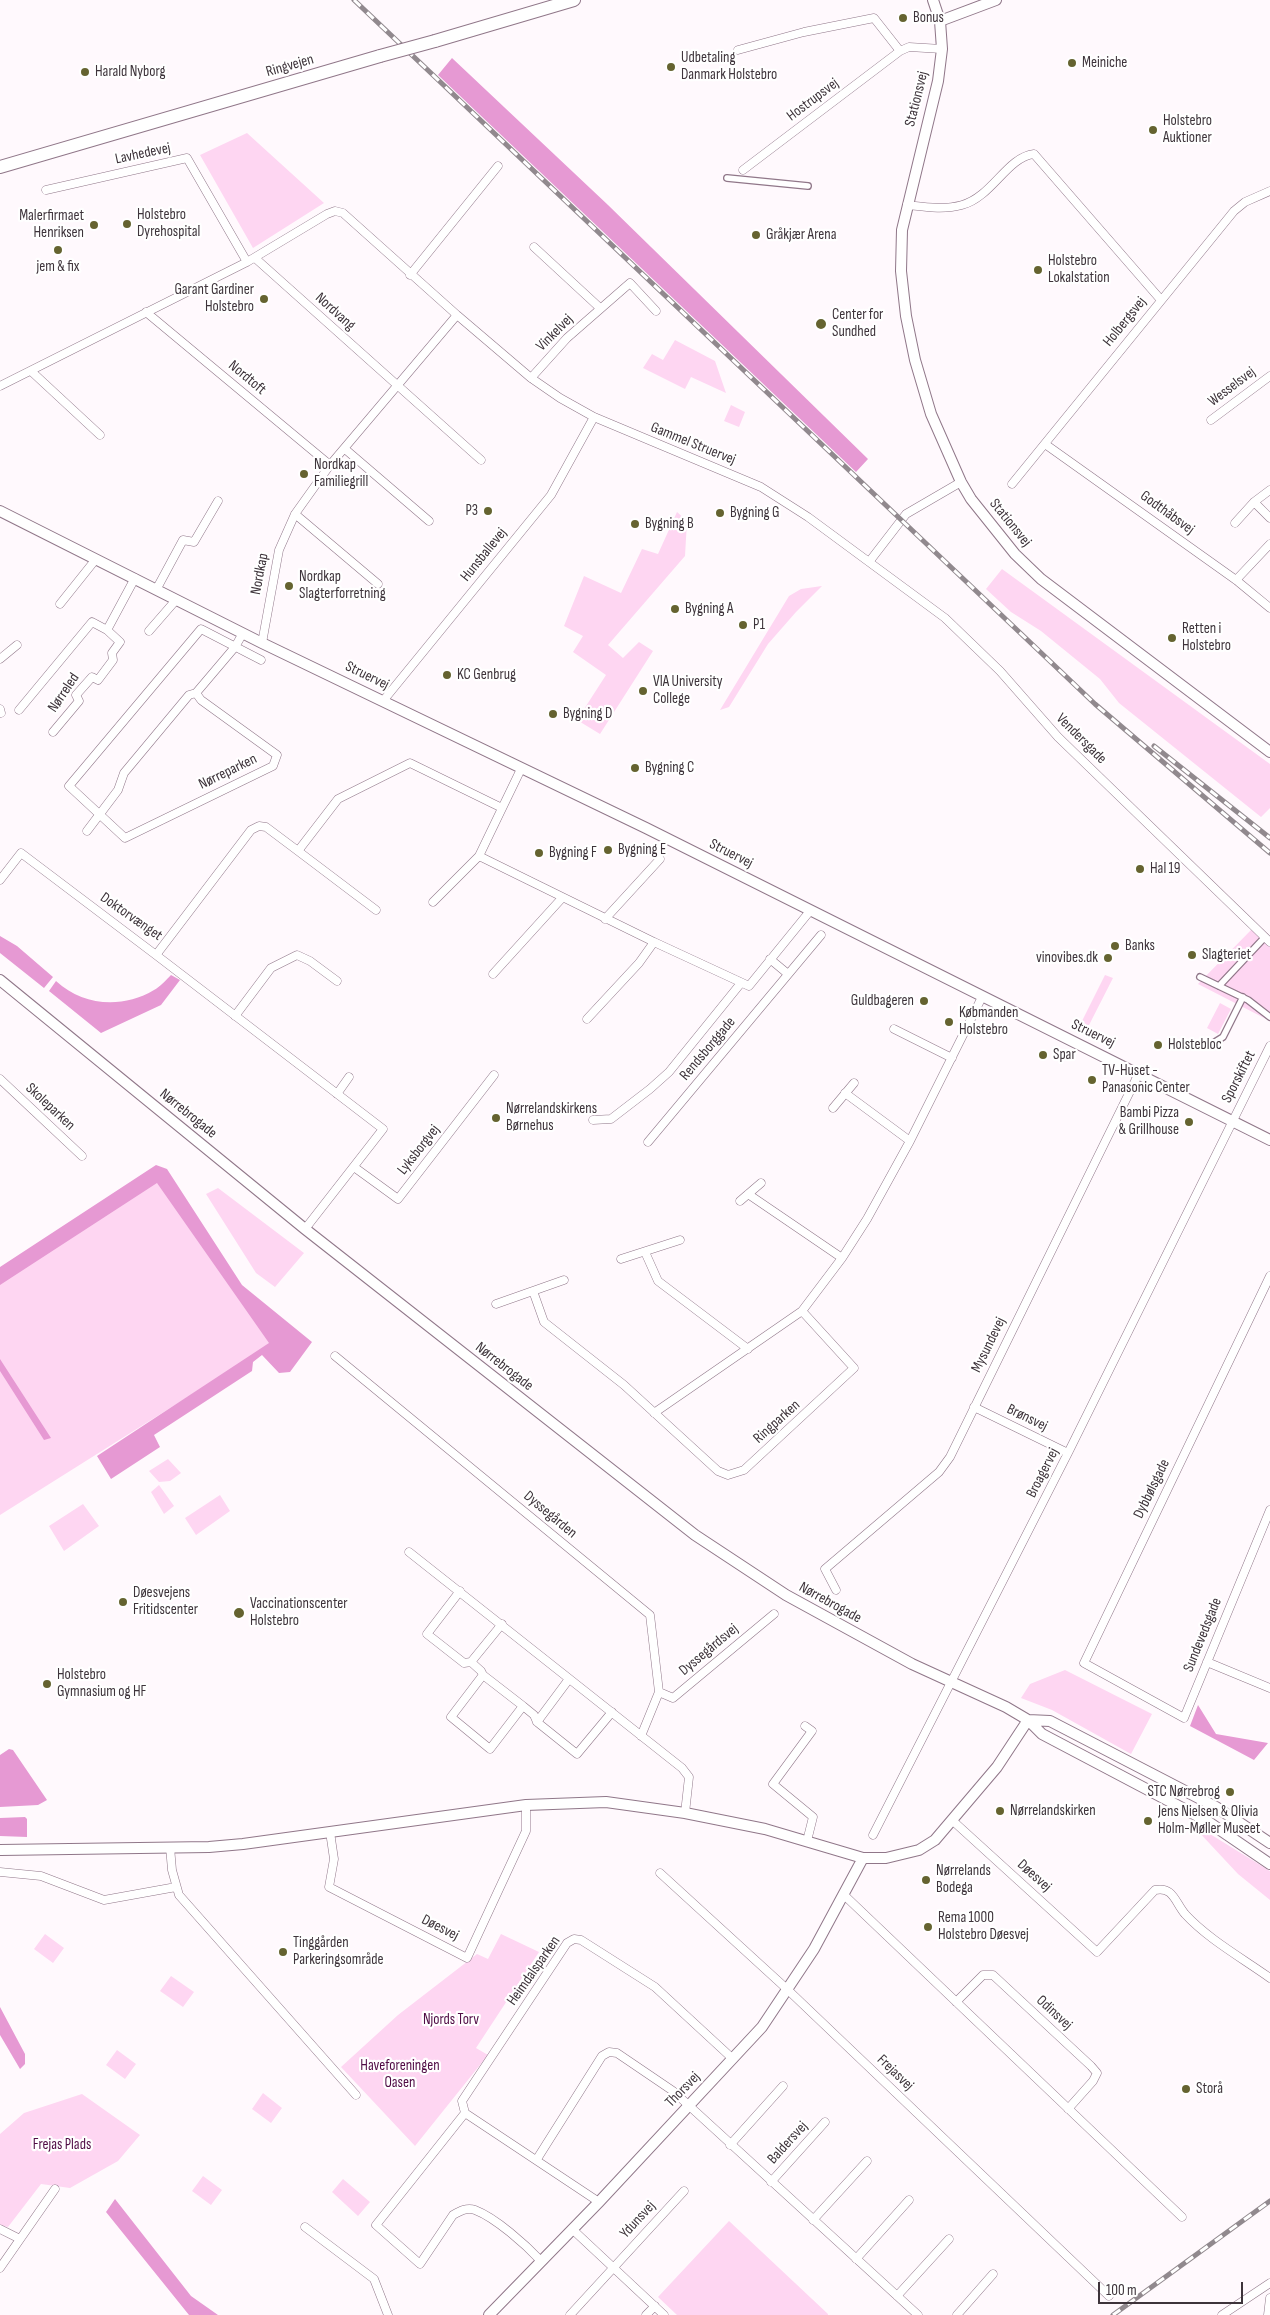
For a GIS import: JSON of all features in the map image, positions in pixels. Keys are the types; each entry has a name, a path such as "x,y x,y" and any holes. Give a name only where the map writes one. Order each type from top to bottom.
{"main road":[{"name":"Ringvejen","path":"0,168 574,0"}],"street":[{"name":"Stationsvej","path":"934,0 940,21 942,49 938,81 902,230 901,271 906,316 916,365 931,414 961,482 988,521 1015,554 1041,579 1270,752"},
{"path":"940,21 996,0"},
{"path":"738,50 804,32 874,18 900,51"},
{"name":"Hostrupsvej","path":"743,170 900,51 909,47 942,49"},
{"path":"907,205 939,208 962,205 988,191 1025,155 1034,154 1161,300"},
{"name":"Lavhedevej","path":"46,190 187,158 247,262"},
{"path":"410,275 498,166"},
{"path":"727,178 808,186"},
{"name":"Holbergsvej","path":"1012,484 1234,211 1245,202 1270,191"},
{"name":"Gammel Struervej","path":"255,258 326,214 335,211 343,213 410,275 531,378 594,418 761,487 869,562"},
{"path":"534,248 600,308"},
{"path":"0,386 255,258"},
{"name":"Nordvang","path":"255,258 398,386"},
{"name":"Vinkelvej","path":"531,378 567,338 630,283 656,310"},
{"name":"Nordtoft","path":"146,312 330,466"},
{"name":"Nordkap","path":"262,642 279,550 294,514 330,466 457,315"},
{"path":"31,370 100,435"},
{"name":"Wesselsvej","path":"1211,420 1270,376"},
{"path":"398,386 481,460"},
{"name":"Hunsballevej","path":"383,701 551,495 594,418"},
{"name":"Godthåbsvej","path":"1044,444 1236,580 1270,608"},
{"path":"345,449 429,520"},
{"path":"869,562 906,514 961,482"},
{"path":"1235,523 1254,502 1270,490"},
{"path":"156,590 183,540 194,542 218,500"},
{"path":"1254,502 1270,518"},
{"name":"Struervej","path":"0,511 176,600 646,828 1270,1140"},
{"path":"294,514 378,584"},
{"path":"1236,580 1270,544"},
{"path":"60,604 96,559"},
{"name":"Vendersgade","path":"869,562 946,618 1000,671 1058,737 1268,939"},
{"path":"107,630 134,578"},
{"path":"149,631 176,600"},
{"name":"Nørreled","path":"19,710 92,622 107,630 120,642 112,653 113,660 98,680 92,677 76,695 79,701 53,732"},
{"name":"Nørreparken","path":"196,693 201,700 277,755 273,766 125,838 101,813 69,786 201,628 261,660"},
{"path":"87,831 118,790 124,773 190,695 196,693 235,647 242,632"},
{"path":"0,660 17,645"},
{"path":"298,851 338,799 410,763 502,808"},
{"path":"433,902 479,856 521,769"},
{"name":"Doktorvænget","path":"0,880 20,853 156,955 251,830 259,826 266,827 376,910"},
{"path":"479,856 741,984"},
{"path":"606,919 660,859"},
{"path":"492,974 562,898"},
{"name":"Rendsborggade","path":"593,1120 612,1119 669,1072 741,984 749,986 810,911"},
{"name":"Rendsborggade","path":"648,1142 821,935"},
{"path":"1220,986 1268,939"},
{"path":"587,1019 639,962 654,942"},
{"path":"156,955 383,1129 305,1229"},
{"path":"235,1016 271,968 297,955 310,961 337,981"},
{"path":"770,959 788,974"},
{"path":"1200,977 1243,997 1270,1017"},
{"name":"Nørrebrogade","path":"0,980 305,1229 695,1535 786,1595 912,1664 1028,1720 1042,1734 1207,1821 1270,1864"},
{"path":"654,1413 802,1311 842,1258 867,1219 910,1141 982,997"},
{"path":"1215,1042 1223,1038 1243,997"},
{"path":"894,1029 952,1058"},
{"name":"Sporskiftet","path":"1232,1120 1270,1046"},
{"name":"Mysundevej","path":"836,1590 825,1569 939,1472 950,1457 1139,1073"},
{"name":"Lyksborgvej","path":"354,1166 398,1199 494,1075"},
{"path":"337,1094 349,1077"},
{"name":"Skoleparken","path":"0,1079 82,1156"},
{"path":"832,1108 854,1083"},
{"path":"845,1093 910,1141"},
{"name":"Broagervej","path":"873,1835 1068,1453 1232,1120"},
{"path":"740,1201 761,1183"},
{"path":"748,1194 842,1258"},
{"path":"621,1259 680,1240"},
{"path":"645,1252 658,1281 748,1349"},
{"name":"Dybbølsgade","path":"1133,1691 1084,1663 1270,1276"},
{"path":"496,1304 564,1280"},
{"name":"Ringparken","path":"533,1291 544,1322 624,1385 718,1471 728,1475 744,1470 854,1368 802,1311"},
{"name":"Dyssegården","path":"335,1356 650,1615 659,1692 641,1736"},
{"name":"Brønsvej","path":"974,1407 1068,1453"},
{"name":"Sundevedsgade","path":"1133,1691 1184,1718 1270,1510"},
{"path":"409,1552 460,1590 682,1768 689,1777 685,1813"},
{"path":"460,1590 427,1634 464,1663 471,1662 502,1624"},
{"name":"Dyssegårdsvej","path":"659,1692 673,1698 774,1614"},
{"path":"471,1662 483,1675 534,1715 537,1722 577,1754 612,1712"},
{"path":"1207,1662 1270,1688"},
{"path":"483,1675 451,1717 490,1749 523,1706"},
{"path":"537,1722 569,1679"},
{"path":"0,1850 170,1848 243,1844 526,1805 606,1802 685,1813 765,1829 863,1858 886,1858 919,1850 935,1840 997,1767 1028,1720"},
{"name":"Nørrebrogade","path":"1028,1720 1050,1721 1216,1807 1270,1844"},
{"path":"804,1726 812,1731 773,1784 813,1817 807,1841"},
{"name":"Døesvej","path":"330,1832 334,1858 329,1888 467,1958 526,1831 526,1805"},
{"name":"Døesvej","path":"953,1821 1097,1952 1155,1890 1162,1888 1170,1891 1185,1914 1203,1930 1270,1978"},
{"path":"170,1848 179,1895 356,2095"},
{"name":"Thorsvej","path":"489,2315 734,2059 762,2027 814,1949 863,1858"},
{"path":"0,1872 41,1876 104,1900 176,1887"},
{"name":"Frejasvej","path":"660,1873 788,1990 1109,2296"},
{"path":"843,1894 1182,2217"},
{"name":"Heimdalsparken","path":"541,2261 523,2241 476,2210 461,2210 453,2215 420,2264 376,2225 465,2113 462,2101 567,1943 574,1939 581,1940 655,1987 734,2059"},
{"name":"Odinsvej","path":"956,2002 983,1975 994,1975 1091,2066 1097,2074 1093,2082 1068,2109"},
{"path":"537,2159 602,2056 609,2052 617,2053 673,2091 688,2106"},
{"path":"730,2145 784,2086"},
{"name":"Baldersvej","path":"688,2106 918,2315"},
{"path":"465,2113 537,2159 598,2202"},
{"name":"Baldersvej","path":"771,2182 825,2122"},
{"path":"813,2220 867,2161"},
{"path":"0,2268 55,2189"},
{"name":"Ydunsvej","path":"570,2315 684,2191"},
{"path":"856,2259 909,2200"},
{"path":"305,2227 374,2279 388,2315"},
{"path":"0,2229 20,2239"},
{"path":"572,2229 664,2315"},
{"path":"897,2296 949,2238"},
{"path":"956,2315 993,2274"},
{"path":"1222,2315 1270,2283"},
{"path":"1268,2315 1270,2298"},
{"path":"646,2315 655,2306"}],"green space":[{"path":"247,133 324,203 253,248 200,155"},
{"path":"675,340 715,361 726,393 691,377 685,389 643,368 652,354 663,360"},
{"path":"731,405 745,412 739,427 724,421"},
{"path":"677,512 687,521 685,556 608,645 623,658 639,642 653,651 600,734 577,720 606,675 573,652 583,636 564,626 584,576 621,593 642,549 658,554"},
{"path":"1002,569 1270,764 1270,808 1261,817 1119,703 1100,679 1041,631 1011,612 986,589"},
{"path":"822,586 768,644 729,707 720,710 789,596 801,589"},
{"path":"1252,929 1270,947 1270,1021 1198,984"},
{"path":"1105,975 1113,978 1087,1029 1080,1025"},
{"path":"1220,1003 1231,1009 1218,1034 1207,1028"},
{"path":"155,1168 275,1342 0,1515 0,1272"},
{"path":"218,1188 304,1253 275,1287 256,1273 206,1194"},
{"path":"168,1459 181,1473 170,1481 159,1482 149,1471"},
{"path":"159,1485 174,1506 164,1514 151,1492"},
{"path":"220,1495 230,1511 196,1535 185,1518"},
{"path":"83,1504 99,1526 64,1551 49,1526"},
{"path":"1065,1670 1152,1714 1131,1754 1052,1710 1021,1698 1030,1684"},
{"path":"1197,1826 1270,1871 1270,1900 1238,1874 1196,1829"},
{"path":"45,1934 64,1948 53,1963 34,1949"},
{"path":"501,1934 539,1952 476,2048 488,2055 415,2146 341,2067 398,2015 477,1954 488,1959"},
{"path":"171,1976 194,1992 183,2007 160,1991"},
{"path":"117,2050 136,2064 125,2079 106,2065"},
{"path":"263,2093 282,2108 271,2123 252,2109"},
{"name":"Frejas Plads","path":"82,2094 140,2135 118,2161 70,2188 41,2184 8,2227 0,2225 0,2134 24,2113"},
{"path":"203,2176 222,2190 211,2205 192,2191"},
{"path":"343,2179 370,2202 358,2216 332,2192"},
{"path":"729,2221 828,2315 677,2315 658,2297"}],"shaded area":[{"path":"452,58 608,205 868,459 856,472 438,75"},
{"path":"0,936 17,946 53,977 44,988 0,953"},
{"path":"171,975 180,980 161,1005 101,1033 49,991 56,981 78,996 90,1000 116,1002 142,996 154,990"},
{"path":"156,1165 167,1169 242,1285 312,1342 290,1372 279,1373 262,1355 253,1362 252,1371 154,1435 160,1447 111,1479 97,1456 269,1343 157,1183 0,1285 0,1267"},
{"path":"0,1359 51,1438 44,1440 0,1371"},
{"path":"1198,1705 1216,1734 1268,1743 1254,1760 1190,1726"},
{"path":"9,1749 13,1750 47,1800 38,1805 0,1807 0,1755"},
{"path":"25,1817 27,1819 27,1837 0,1836 0,1818"},
{"path":"0,2007 25,2054 25,2064 20,2069 0,2035"},
{"path":"115,2199 191,2296 218,2315 189,2315 106,2212"}],"railway":[{"path":"354,0 1095,704 1270,853"},
{"path":"1154,746 1270,838"},
{"path":"1113,2315 1270,2201"}],"place":[{"name":"Bonus","path":"903,18"},
{"name":"Meiniche","path":"1072,63"},
{"name":"Udbetaling Danmark Holstebro","path":"671,67"},
{"name":"Harald Nyborg","path":"85,72"},
{"name":"Holstebro Auktioner","path":"1153,130"},
{"name":"Holstebro Dyrehospital","path":"127,224"},
{"name":"Malerfirmaet Henriksen","path":"94,225"},
{"name":"Gråkjær Arena","path":"756,235"},
{"name":"jem & fix","path":"58,250"},
{"name":"Holstebro Lokalstation","path":"1038,270"},
{"name":"Garant Gardiner Holstebro","path":"264,299"},
{"name":"Center for Sundhed","path":"821,324"},
{"name":"Nordkap Familiegrill","path":"304,474"},
{"name":"P3","path":"488,511"},
{"name":"Bygning G","path":"720,513"},
{"name":"Bygning B","path":"635,524"},
{"name":"Nordkap Slagterforretning","path":"289,586"},
{"name":"Bygning A","path":"675,609"},
{"name":"P1","path":"743,625"},
{"name":"Retten i Holstebro","path":"1172,638"},
{"name":"KC Genbrug","path":"447,675"},
{"name":"VIA University College","path":"643,691"},
{"name":"Bygning D","path":"553,714"},
{"name":"Bygning C","path":"635,768"},
{"name":"Bygning E","path":"608,850"},
{"name":"Bygning F","path":"539,853"},
{"name":"Hal 19","path":"1140,869"},
{"name":"Banks","path":"1115,946"},
{"name":"Slagteriet","path":"1192,955"},
{"name":"vinovibes.dk","path":"1108,958"},
{"name":"Guldbageren","path":"924,1001"},
{"name":"Købmanden Holstebro","path":"949,1022"},
{"name":"Holstebloc","path":"1158,1045"},
{"name":"Spar","path":"1043,1055"},
{"name":"TV-Huset - Panasonic Center","path":"1092,1080"},
{"name":"Nørrelandskirkens Børnehus","path":"496,1118"},
{"name":"Bambi Pizza & Grillhouse","path":"1189,1122"},
{"name":"Døesvejens Fritidscenter","path":"123,1602"},
{"name":"Vaccinationscenter Holstebro","path":"239,1613"},
{"name":"Holstebro Gymnasium og HF","path":"47,1684"},
{"name":"STC Nørrebrog","path":"1230,1792"},
{"name":"Nørrelandskirken","path":"1000,1811"},
{"name":"Jens Nielsen & Olivia Holm-Møller Museet","path":"1148,1821"},
{"name":"Nørrelands Bodega","path":"926,1880"},
{"name":"Rema 1000 Holstebro Døesvej","path":"928,1927"},
{"name":"Tinggården Parkeringsområde","path":"283,1952"},
{"name":"Storå","path":"1186,2089"}],"park label":[{"name":"Njords Torv","path":"451,2020"},
{"name":"Haveforeningen Oasen","path":"400,2074"}]}
